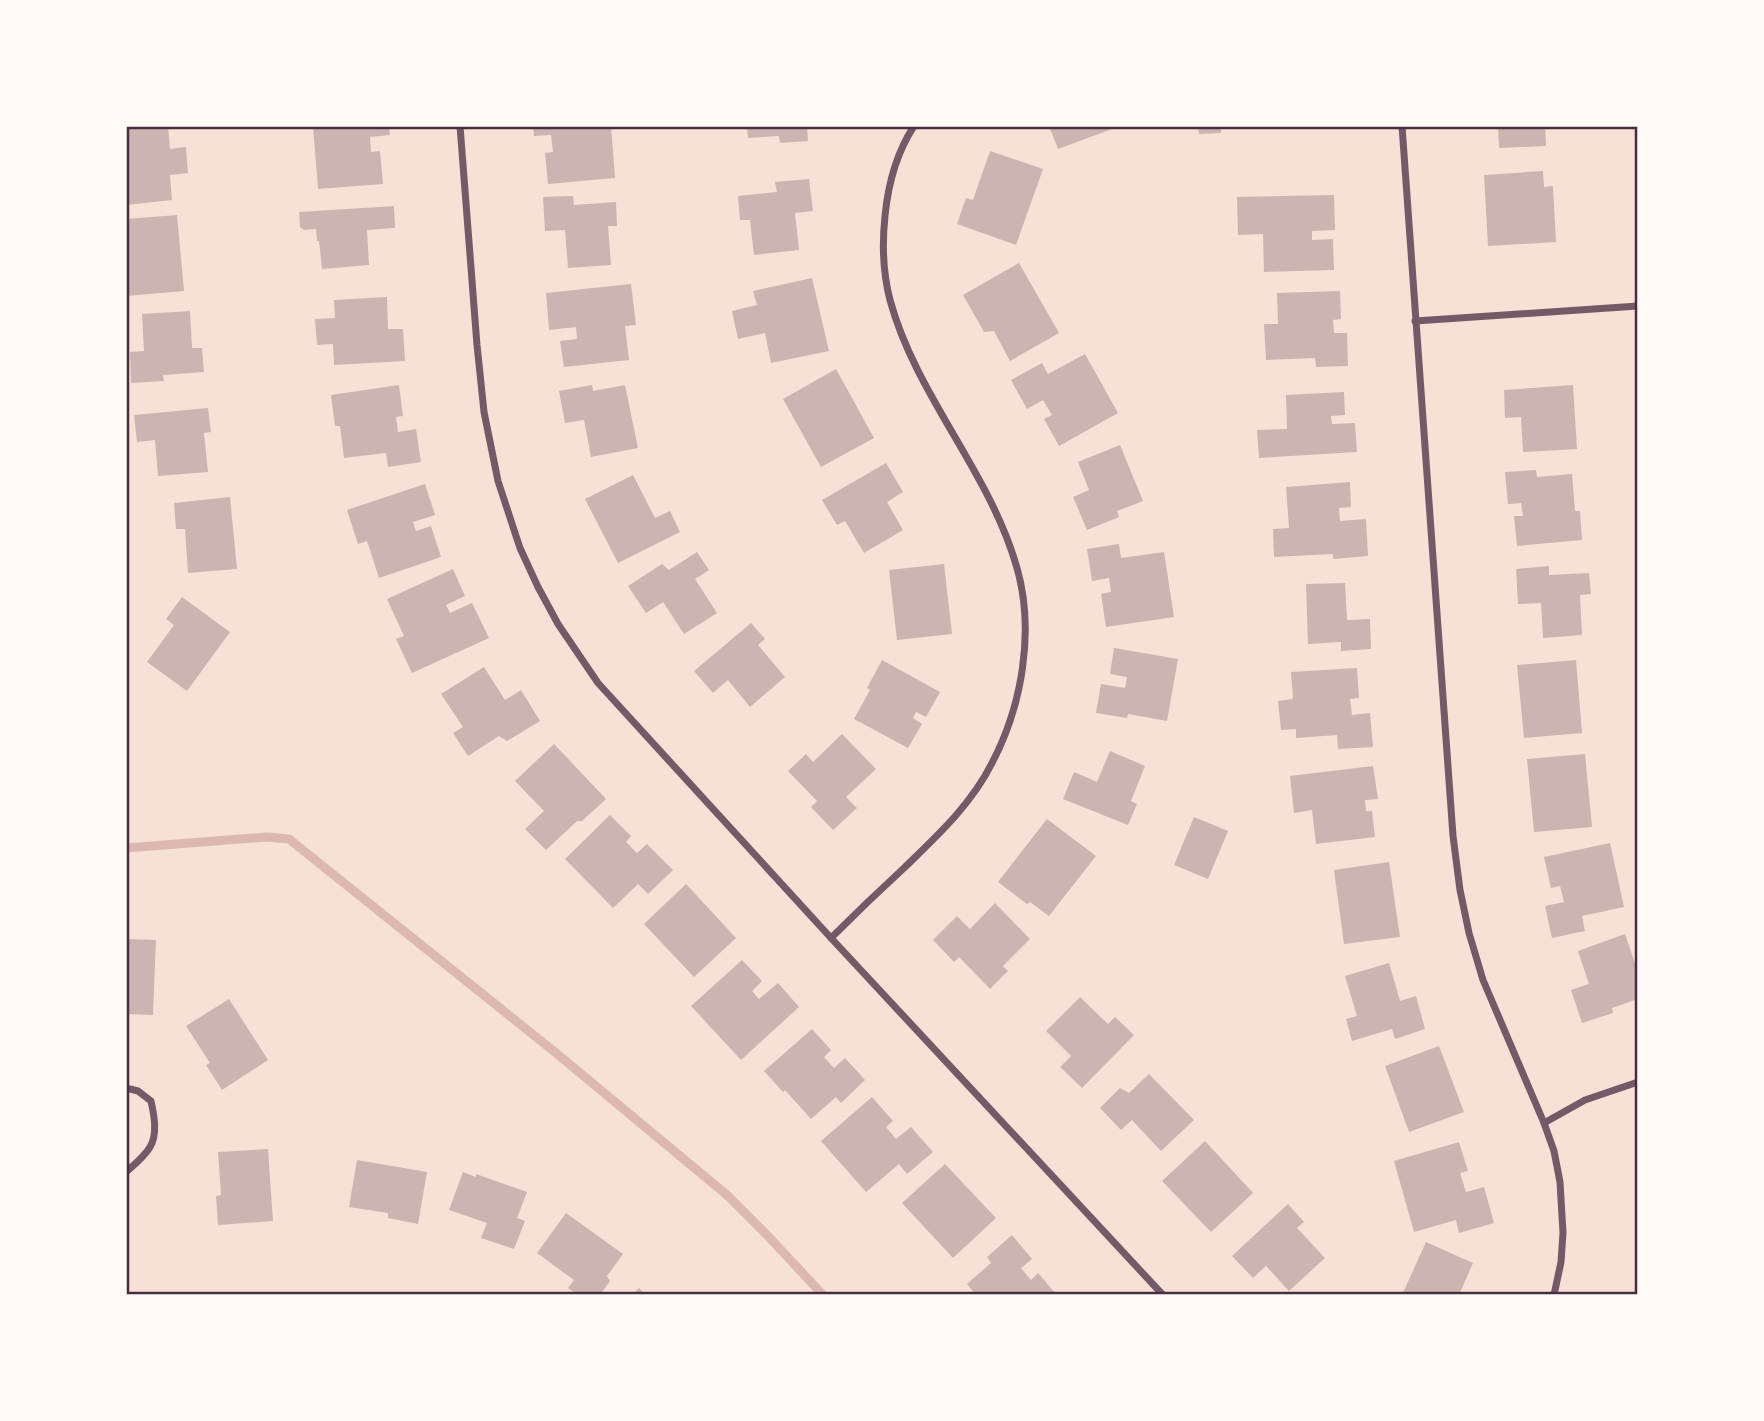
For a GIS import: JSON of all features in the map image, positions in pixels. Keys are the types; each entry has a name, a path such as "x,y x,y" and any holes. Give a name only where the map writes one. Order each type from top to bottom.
{"street":[{"path":"460,126 484,412 498,481 520,548 558,624 598,683 1163,1295"},
{"path":"831,937 947,827 975,792 992,765 1008,730 1024,661 1023,601 1018,570 1008,539 995,509 918,370 898,326 890,299 883,235 886,199 895,166 914,126"},
{"path":"1402,126 1453,836 1460,890 1483,980 1545,1123 1554,1151 1560,1182 1563,1233 1561,1262 1554,1295"},
{"path":"1415,321 1638,306"},
{"path":"1545,1123 1585,1100 1638,1082"},
{"path":"126,1088 138,1091 151,1101 154,1134 151,1147 126,1172"}],"building":[{"path":"168,126 170,149 186,147 188,173 170,175 172,200 126,205 126,128"},
{"path":"313,126 389,126 390,135 370,137 371,152 380,151 383,184 318,189"},
{"path":"533,126 611,126 615,178 548,184 545,153 553,152 551,135 534,136"},
{"path":"747,126 807,126 808,141 780,143 779,136 748,138"},
{"path":"1049,126 1120,126 1058,149"},
{"path":"1198,126 1221,126 1221,133 1199,134"},
{"path":"1498,126 1545,126 1546,146 1499,148"},
{"path":"990,151 1043,169 1016,245 957,224 966,198 973,200"},
{"path":"1543,171 1544,187 1553,186 1556,242 1488,246 1484,175"},
{"path":"809,179 813,211 795,213 799,250 754,255 750,220 740,220 738,196 777,192 775,182"},
{"path":"1334,195 1335,230 1312,231 1312,240 1333,239 1334,270 1264,272 1263,234 1238,235 1237,197"},
{"path":"573,196 574,205 616,202 617,226 608,226 611,265 568,268 565,230 545,231 543,197"},
{"path":"394,206 395,228 367,230 369,265 322,269 316,229 304,230 300,227 299,212"},
{"path":"177,215 184,291 126,296 126,262 129,262 126,219"},
{"path":"1019,263 1059,333 1010,361 994,331 984,332 963,295"},
{"path":"812,278 829,351 771,363 765,333 738,339 732,311 757,305 753,291"},
{"path":"631,284 636,325 625,326 629,360 564,367 560,341 577,339 576,327 549,330 546,293"},
{"path":"1340,291 1341,319 1333,320 1334,333 1347,333 1348,366 1316,367 1315,358 1266,360 1264,324 1278,324 1277,293"},
{"path":"387,297 388,329 403,329 405,361 334,365 333,344 317,345 315,319 335,318 334,300"},
{"path":"190,311 192,348 202,348 204,372 163,375 164,381 131,383 130,352 144,351 142,314"},
{"path":"1085,354 1118,413 1059,446 1044,419 1052,415 1043,400 1027,409 1011,380 1042,363 1048,374"},
{"path":"836,369 874,438 821,467 783,399"},
{"path":"399,385 403,416 396,417 398,432 416,429 421,462 388,467 386,453 344,458 340,426 335,426 331,395"},
{"path":"592,385 593,391 625,385 638,448 591,457 584,420 565,423 559,391"},
{"path":"1573,385 1577,449 1523,452 1521,417 1505,418 1504,390"},
{"path":"1344,392 1345,415 1331,416 1332,424 1355,423 1357,452 1259,458 1257,430 1287,429 1286,395"},
{"path":"208,408 211,432 204,433 208,472 158,476 155,440 137,442 134,415"},
{"path":"1120,445 1143,501 1117,511 1119,517 1087,530 1073,497 1089,490 1078,462"},
{"path":"886,463 903,492 887,502 903,530 864,553 845,521 837,525 822,500"},
{"path":"1536,470 1537,477 1572,474 1575,511 1580,511 1582,540 1517,546 1514,516 1523,516 1521,503 1508,504 1505,472"},
{"path":"633,475 655,518 670,511 680,532 618,563 585,499"},
{"path":"1350,482 1351,507 1339,508 1340,521 1366,519 1368,556 1333,559 1333,554 1274,557 1273,529 1289,528 1286,487"},
{"path":"425,484 435,515 413,522 416,531 431,526 441,557 379,578 367,541 358,544 347,510"},
{"path":"230,497 237,569 188,573 185,529 176,529 174,503"},
{"path":"1119,544 1121,558 1164,552 1174,617 1106,627 1101,594 1111,592 1109,578 1092,581 1087,549"},
{"path":"697,552 709,570 695,579 717,613 684,634 663,602 646,613 628,586 662,564 669,570"},
{"path":"944,564 952,634 897,640 889,570"},
{"path":"1549,566 1549,575 1589,573 1591,594 1580,595 1582,635 1543,638 1541,603 1518,604 1516,569"},
{"path":"453,569 465,596 446,605 450,613 472,603 489,638 412,673 396,639 404,636 387,599"},
{"path":"1345,583 1347,620 1370,619 1371,649 1341,651 1341,642 1308,644 1306,584"},
{"path":"182,597 230,632 187,691 147,662 174,625 166,619"},
{"path":"751,623 765,639 758,645 785,677 750,707 728,680 713,693 694,671"},
{"path":"1114,648 1178,659 1167,721 1128,714 1127,718 1096,713 1101,684 1125,688 1127,677 1110,674"},
{"path":"882,660 940,692 926,717 916,712 913,718 922,724 908,748 854,719"},
{"path":"1576,660 1582,733 1524,738 1517,665"},
{"path":"484,667 505,700 521,690 540,721 507,741 499,736 468,756 453,733 463,727 441,694"},
{"path":"1357,668 1359,698 1350,699 1352,715 1370,713 1373,747 1338,749 1337,735 1296,738 1296,729 1281,730 1278,701 1293,699 1291,672"},
{"path":"842,734 876,769 846,797 857,808 833,830 811,807 817,801 788,771 806,754 813,762"},
{"path":"554,744 606,799 546,850 525,829 544,811 515,781"},
{"path":"1110,751 1145,766 1131,801 1137,804 1128,825 1063,799 1074,772 1097,782"},
{"path":"1585,754 1592,827 1534,832 1527,759"},
{"path":"1373,766 1378,799 1365,800 1366,811 1372,811 1375,837 1316,844 1312,810 1294,813 1290,776"},
{"path":"610,815 631,836 626,842 637,853 647,844 673,870 648,894 638,884 613,908 565,859"},
{"path":"1194,817 1228,831 1208,879 1174,865"},
{"path":"1047,819 1096,856 1049,916 1030,902 1027,904 998,882"},
{"path":"1610,843 1624,907 1582,916 1585,931 1552,938 1545,906 1564,902 1560,886 1551,888 1544,857"},
{"path":"1389,862 1400,937 1344,944 1334,870"},
{"path":"686,884 736,938 694,977 644,924"},
{"path":"995,903 1030,939 1003,966 1008,971 990,989 959,957 954,962 933,940 957,916 970,929"},
{"path":"1625,934 1638,972 1638,999 1612,1008 1613,1013 1582,1023 1571,990 1589,984 1578,951"},
{"path":"126,939 156,940 153,1015 126,1014"},
{"path":"742,960 762,981 752,991 759,999 778,983 799,1007 741,1060 691,1006"},
{"path":"1389,963 1400,1001 1416,996 1425,1029 1395,1039 1392,1029 1352,1041 1346,1019 1357,1016 1345,976"},
{"path":"1080,997 1108,1024 1115,1017 1134,1035 1082,1088 1060,1067 1071,1056 1046,1031"},
{"path":"229,999 268,1060 222,1090 206,1065 210,1063 186,1026"},
{"path":"812,1029 831,1050 824,1057 834,1068 845,1058 865,1080 841,1103 836,1097 811,1119 764,1071"},
{"path":"1439,1046 1464,1112 1409,1132 1385,1066"},
{"path":"1149,1074 1194,1120 1161,1151 1132,1120 1121,1130 1100,1108 1120,1088 1129,1093"},
{"path":"872,1097 893,1121 886,1127 896,1139 911,1127 933,1152 907,1174 899,1164 866,1192 821,1141"},
{"path":"1205,1141 1253,1193 1211,1232 1162,1181"},
{"path":"1459,1142 1468,1171 1460,1173 1466,1192 1484,1187 1494,1223 1459,1233 1456,1220 1414,1232 1394,1161"},
{"path":"268,1149 273,1221 218,1225 216,1196 221,1195 218,1152"},
{"path":"357,1160 427,1172 418,1224 388,1218 388,1213 349,1207"},
{"path":"945,1164 996,1218 953,1258 902,1203"},
{"path":"463,1172 527,1192 517,1218 525,1221 514,1249 481,1238 487,1223 449,1210"},
{"path":"1288,1204 1304,1222 1297,1228 1325,1258 1289,1291 1266,1266 1253,1278 1232,1256"},
{"path":"566,1213 623,1254 607,1276 610,1281 600,1295 578,1295 568,1288 574,1280 537,1253"},
{"path":"1012,1235 1032,1259 1021,1268 1031,1280 1038,1273 1057,1295 976,1295 967,1284 991,1263 987,1257"},
{"path":"1426,1242 1473,1263 1459,1295 1402,1295"},
{"path":"639,1288 646,1295 632,1295"}],"waterway":[{"path":"126,848 267,837 289,839 556,1053 727,1195 823,1295"}]}
